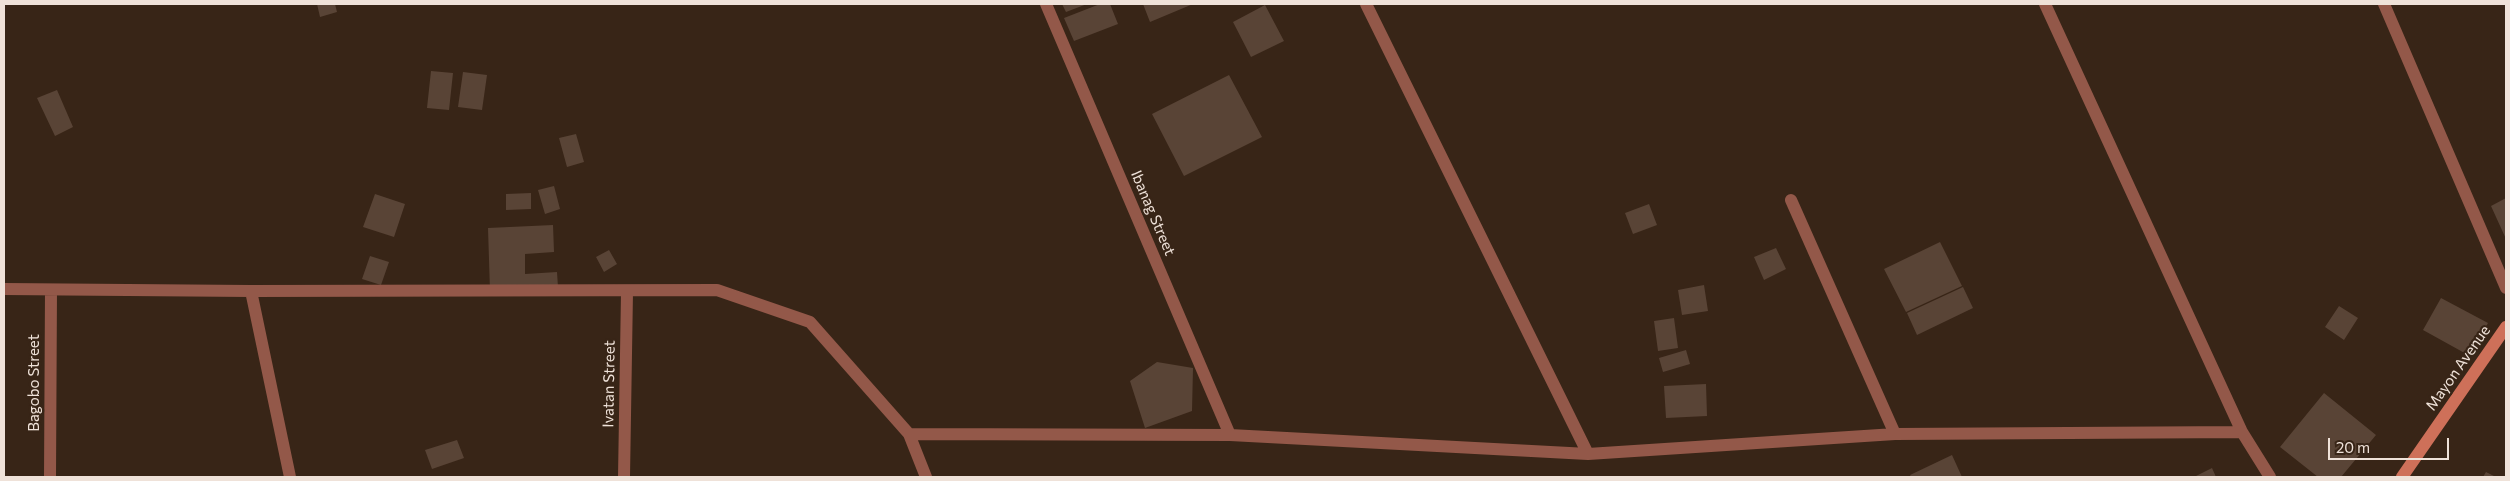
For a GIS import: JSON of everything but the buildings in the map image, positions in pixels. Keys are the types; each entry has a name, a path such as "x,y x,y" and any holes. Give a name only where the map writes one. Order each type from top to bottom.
{"main road":[{"name":"Mayon Avenue","path":"2402,477 2506,327"}],"street":[{"name":"Ibanag Street","path":"1046,4 1230,435"},
{"path":"1366,4 1588,454"},
{"path":"2045,4 2242,432 2270,477"},
{"path":"2384,4 2506,288"},
{"path":"1792,200 1895,434"},
{"path":"4,289 250,292 627,292 717,290 810,322 909,434 926,477"},
{"name":"Bagobo Street","path":"50,477 51,290"},
{"path":"250,292 290,477"},
{"name":"Ivatan Street","path":"624,477 627,292"},
{"path":"909,434 1230,435 1588,454 1895,434 2242,432"}]}
